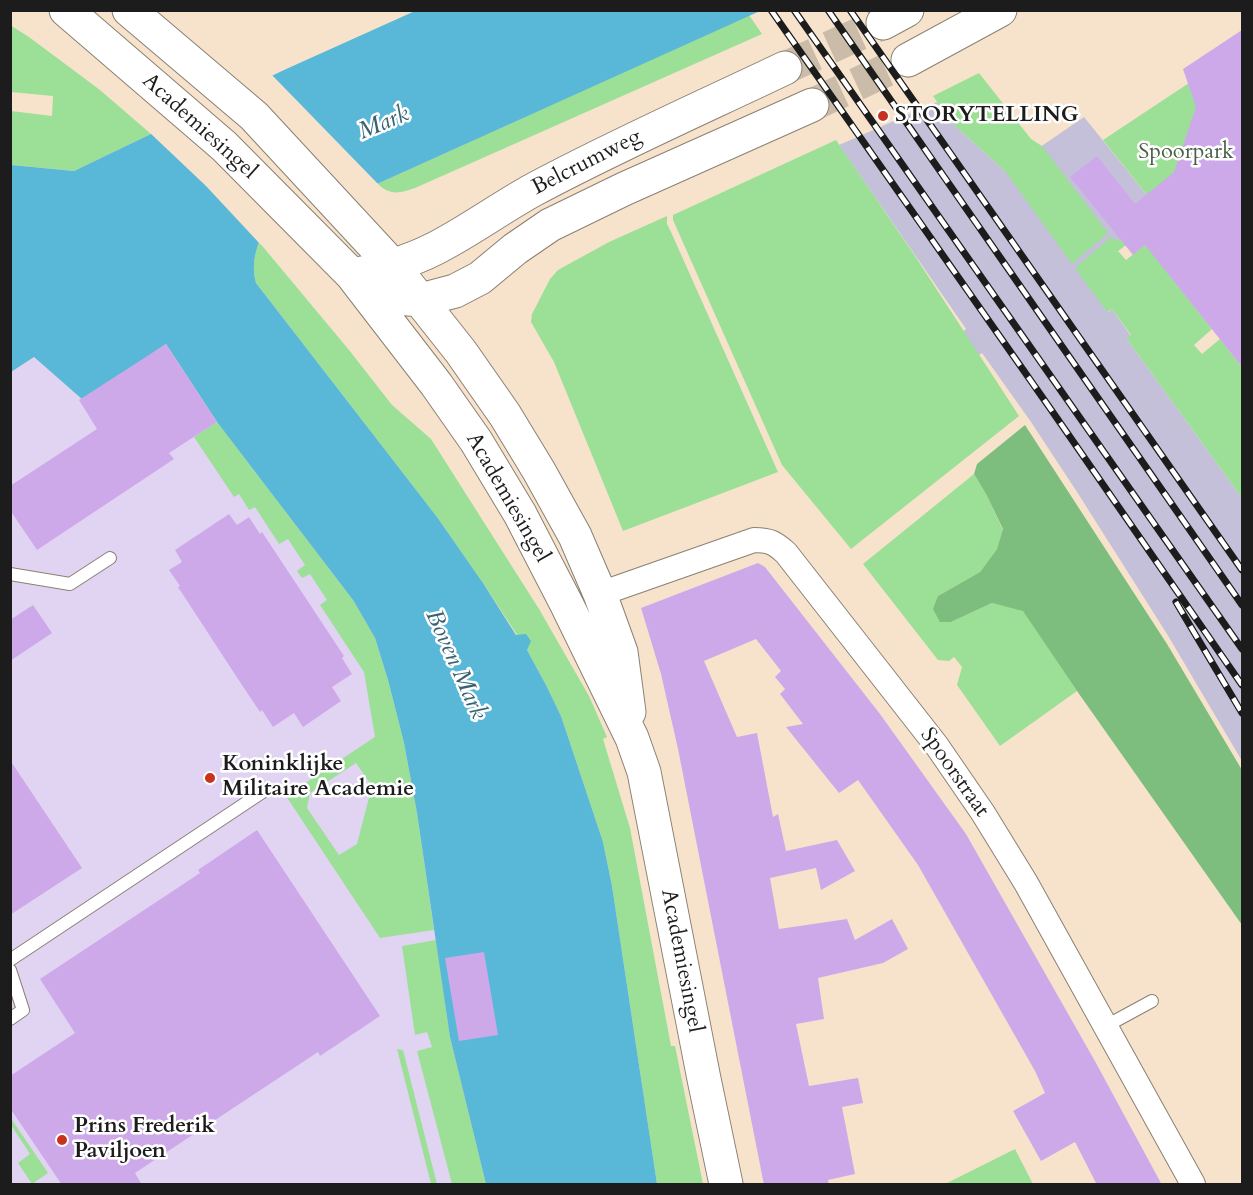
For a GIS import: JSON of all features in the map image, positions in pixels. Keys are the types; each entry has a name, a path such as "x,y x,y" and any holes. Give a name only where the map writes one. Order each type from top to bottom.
{"main road":[{"name":"Academiesingel","path":"66,10 224,146 344,267 369,287 386,296 421,300"},
{"name":"Academiesingel","path":"129,10 254,116 364,233 421,300 498,405 539,471 574,536 600,594 621,652 632,738"},
{"path":"908,60 1000,10"},
{"name":"Belcrumweg","path":"393,266 447,242 531,191 606,152 785,68"},
{"name":"Belcrumweg","path":"421,300 454,291 480,278 515,249 550,225 624,189 812,105"},
{"path":"344,267 373,272 393,266"},
{"name":"Academiesingel","path":"344,267 436,384 476,441 514,505 567,605 632,738 644,772 726,1185"}],"street":[{"name":"Spoorstraat","path":"600,594 754,540 765,540 775,544 786,553 961,779 1026,883 1193,1185"}],"lane":[{"path":"10,574 70,584 110,558"},
{"path":"10,960 264,790"},
{"path":"10,970 23,1010 10,1019"},
{"path":"1106,1026 1152,1001"}],"shaded area":[{"path":"937,102 953,124 1005,171 1084,117 1163,215 1118,251 1108,312 1112,309 1131,336 1127,339 1242,498 1242,761 1167,634 1077,492 982,353 976,357 960,334 966,329 839,145"},
{"name":"Koninklijke Militaire Academie","path":"166,344 217,422 353,600 530,1184 11,1184 11,372 34,357 83,400"}],"green space":[{"path":"749,15 762,34 415,188 395,192 386,190 377,184"},
{"path":"10,25 100,90 151,134 74,171 11,165 11,111 52,116 53,96 11,92"},
{"path":"979,73 1031,139 1042,146 1108,233 1072,264 1005,171 953,124 933,96"},
{"path":"1189,83 1242,101 1242,362 1167,272 1212,329 1194,345 1202,354 1220,339 1242,367 1242,498 1127,339 1131,335 1112,309 1107,312 1075,268 1111,237 1116,241 1124,235 1130,242 1118,251 1126,260 1145,245 1137,236 1163,215 1103,140"},
{"path":"836,140 1019,416 851,549 782,465 673,220 673,215"},
{"path":"667,216 667,224 778,472 623,531 554,362 531,322 532,314 550,279 558,270 609,242"},
{"path":"259,242 392,405 431,439 539,609 589,696 607,737 603,739 630,828 671,1046 675,1046 703,1184 657,1184 612,886 603,842 561,716 527,650 437,517 256,283 254,262"},
{"path":"217,422 353,600 375,638 404,743 434,930 380,938 286,796 375,737 364,672 320,605 327,600 310,574 302,578 297,571 305,565 288,539 279,544 255,507 249,510 239,494 234,497 194,437","holes":["356,763 372,786 357,844 339,855 307,808 310,793"]},
{"path":"1025,425 1167,644 1242,770 1242,925 1023,611 992,603 951,622 940,622 933,609 938,596 980,572 997,549 1003,529 974,474 977,464"},
{"path":"974,474 1003,530 997,549 980,572 938,596 951,622 992,603 1023,610 1077,691 1000,746 957,685 962,667 954,657 949,661 938,660 863,564"},
{"path":"436,940 450,1037 486,1184 452,1184 417,1051 432,1047 427,1032 415,1035 402,946"},
{"path":"397,1049 403,1050 437,1184 431,1184"},
{"path":"10,1117 48,1173 32,1184 18,1163 30,1154 11,1125"},
{"path":"1015,1149 1033,1184 945,1184"}],"water":[{"path":"415,11 760,11 377,184 259,242 254,262 256,283 437,517 516,635 526,634 531,641 527,650 561,716 603,842 612,886 657,1184 486,1184 450,1037 417,813 404,743 375,638 353,600 217,422 166,344 83,400 34,357 11,372 11,165 74,171 284,70"}],"pier":[{"path":"271,74 380,186 261,245 206,186 149,132"}],"building":[{"name":"Spoorpark","path":"1242,30 1242,367 1145,245 1133,255 1070,177 1097,156 1135,204 1174,172 1196,107 1183,69"},
{"path":"166,344 217,422 169,453 174,459 37,550 10,510 10,486 97,429 79,400"},
{"path":"229,514 237,525 249,517 260,534 262,532 344,656 342,658 352,674 332,687 341,701 303,727 294,713 273,727 262,710 260,712 169,570 182,562 175,550"},
{"path":"758,563 765,567 880,714 966,834 1096,1063 1162,1185 1097,1185 1075,1142 1041,1161 1013,1111 1045,1093 1035,1071 918,865 858,780 839,793 786,727 803,724 780,694 785,689 775,677 781,671 756,639 704,661 737,737 757,733 773,817 778,814 786,851 837,840 855,871 821,890 816,868 770,878 779,929 847,919 855,940 892,919 908,949 883,963 818,978 824,1019 796,1024 809,1086 858,1078 863,1103 842,1107 855,1174 828,1180 829,1185 764,1185 678,749 661,674 641,608"},
{"path":"33,605 52,633 10,661 10,620"},
{"path":"10,760 82,868 10,915"},
{"path":"257,830 380,1016 320,1056 318,1052 135,1173 142,1185 62,1185 10,1108 10,1076 75,1033 40,979 200,873 198,870"},
{"path":"484,952 498,1035 459,1041 445,958"}],"tunnel":[{"path":"785,68 883,23"},
{"path":"812,105 908,60"}],"railway":[{"path":"771,10 1242,685"},
{"path":"794,10 1242,649"},
{"path":"828,10 1242,605"},
{"path":"850,10 1242,570"},
{"path":"1176,602 1242,713"}],"place":[{"name":"STORYTELLING","path":"883,116"},
{"name":"Koninklijke Militaire Academie","path":"210,778"},
{"name":"Prins Frederik Paviljoen","path":"62,1140"}],"water label":[{"name":"Mark","path":"384,124"},
{"name":"Boven Mark","path":"455,665"}]}
